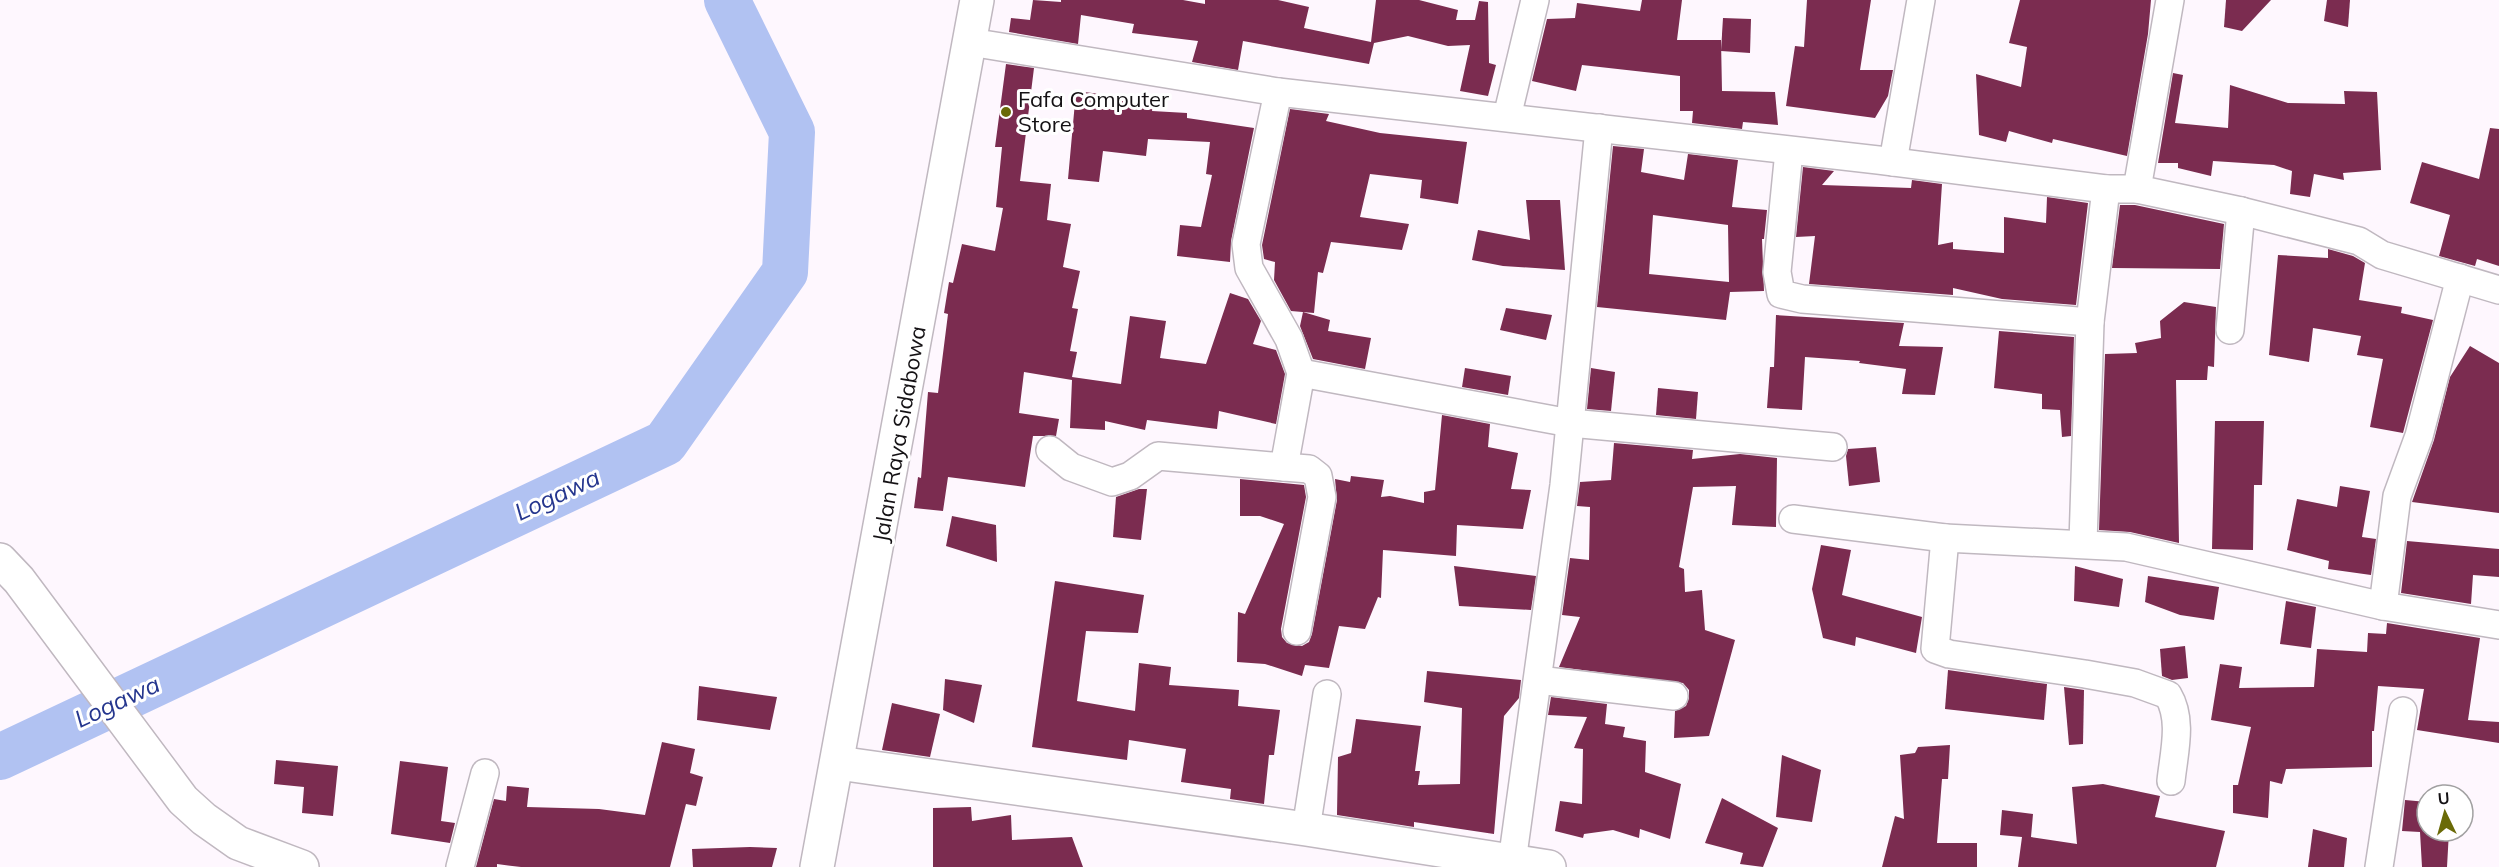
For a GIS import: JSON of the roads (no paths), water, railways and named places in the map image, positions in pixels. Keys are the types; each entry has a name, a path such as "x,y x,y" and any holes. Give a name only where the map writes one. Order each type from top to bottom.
{"main road":[{"name":"Jalan Raya Sidabowa","path":"817,867 977,0"},
{"path":"0,560 19,580 183,800 204,819 238,843 303,867"},
{"path":"838,763 1306,829 1549,867"}],"street":[{"path":"1507,117 1535,0"},
{"path":"1893,162 1921,0"},
{"path":"2137,189 2170,0"},
{"path":"970,42 1278,92 1893,162 2106,189 2137,189 2241,211 2359,241 2382,255 2499,290"},
{"path":"1278,92 1246,244 1250,268 1289,339 1301,373 1284,467"},
{"path":"1512,862 1538,680 1570,423 1599,128"},
{"path":"1790,151 1777,272 1782,294 1802,299 2090,322"},
{"path":"2083,543 2090,322 2106,189"},
{"path":"2230,330 2241,211"},
{"path":"2383,606 2397,496 2419,436 2460,278"},
{"path":"1301,373 1570,423 1833,447"},
{"path":"1050,450 1071,467 1112,482 1130,476 1158,456 1309,469 1321,482 1322,497 1297,631"},
{"path":"1793,519 1945,538 2083,543 2126,548 2383,606 2499,625"},
{"path":"1945,538 1935,649 1949,654 2135,683 2168,695 2176,708 2177,725 2171,781"},
{"path":"1538,680 1674,696"},
{"path":"1306,829 1327,694"},
{"path":"2379,867 2403,711"},
{"path":"460,867 485,773"}],"waterway":[{"name":"Logawa","path":"0,757 665,443 785,272 792,132 727,0"}],"place":[{"name":"Fafa Computer Store","path":"1006,112"}]}
